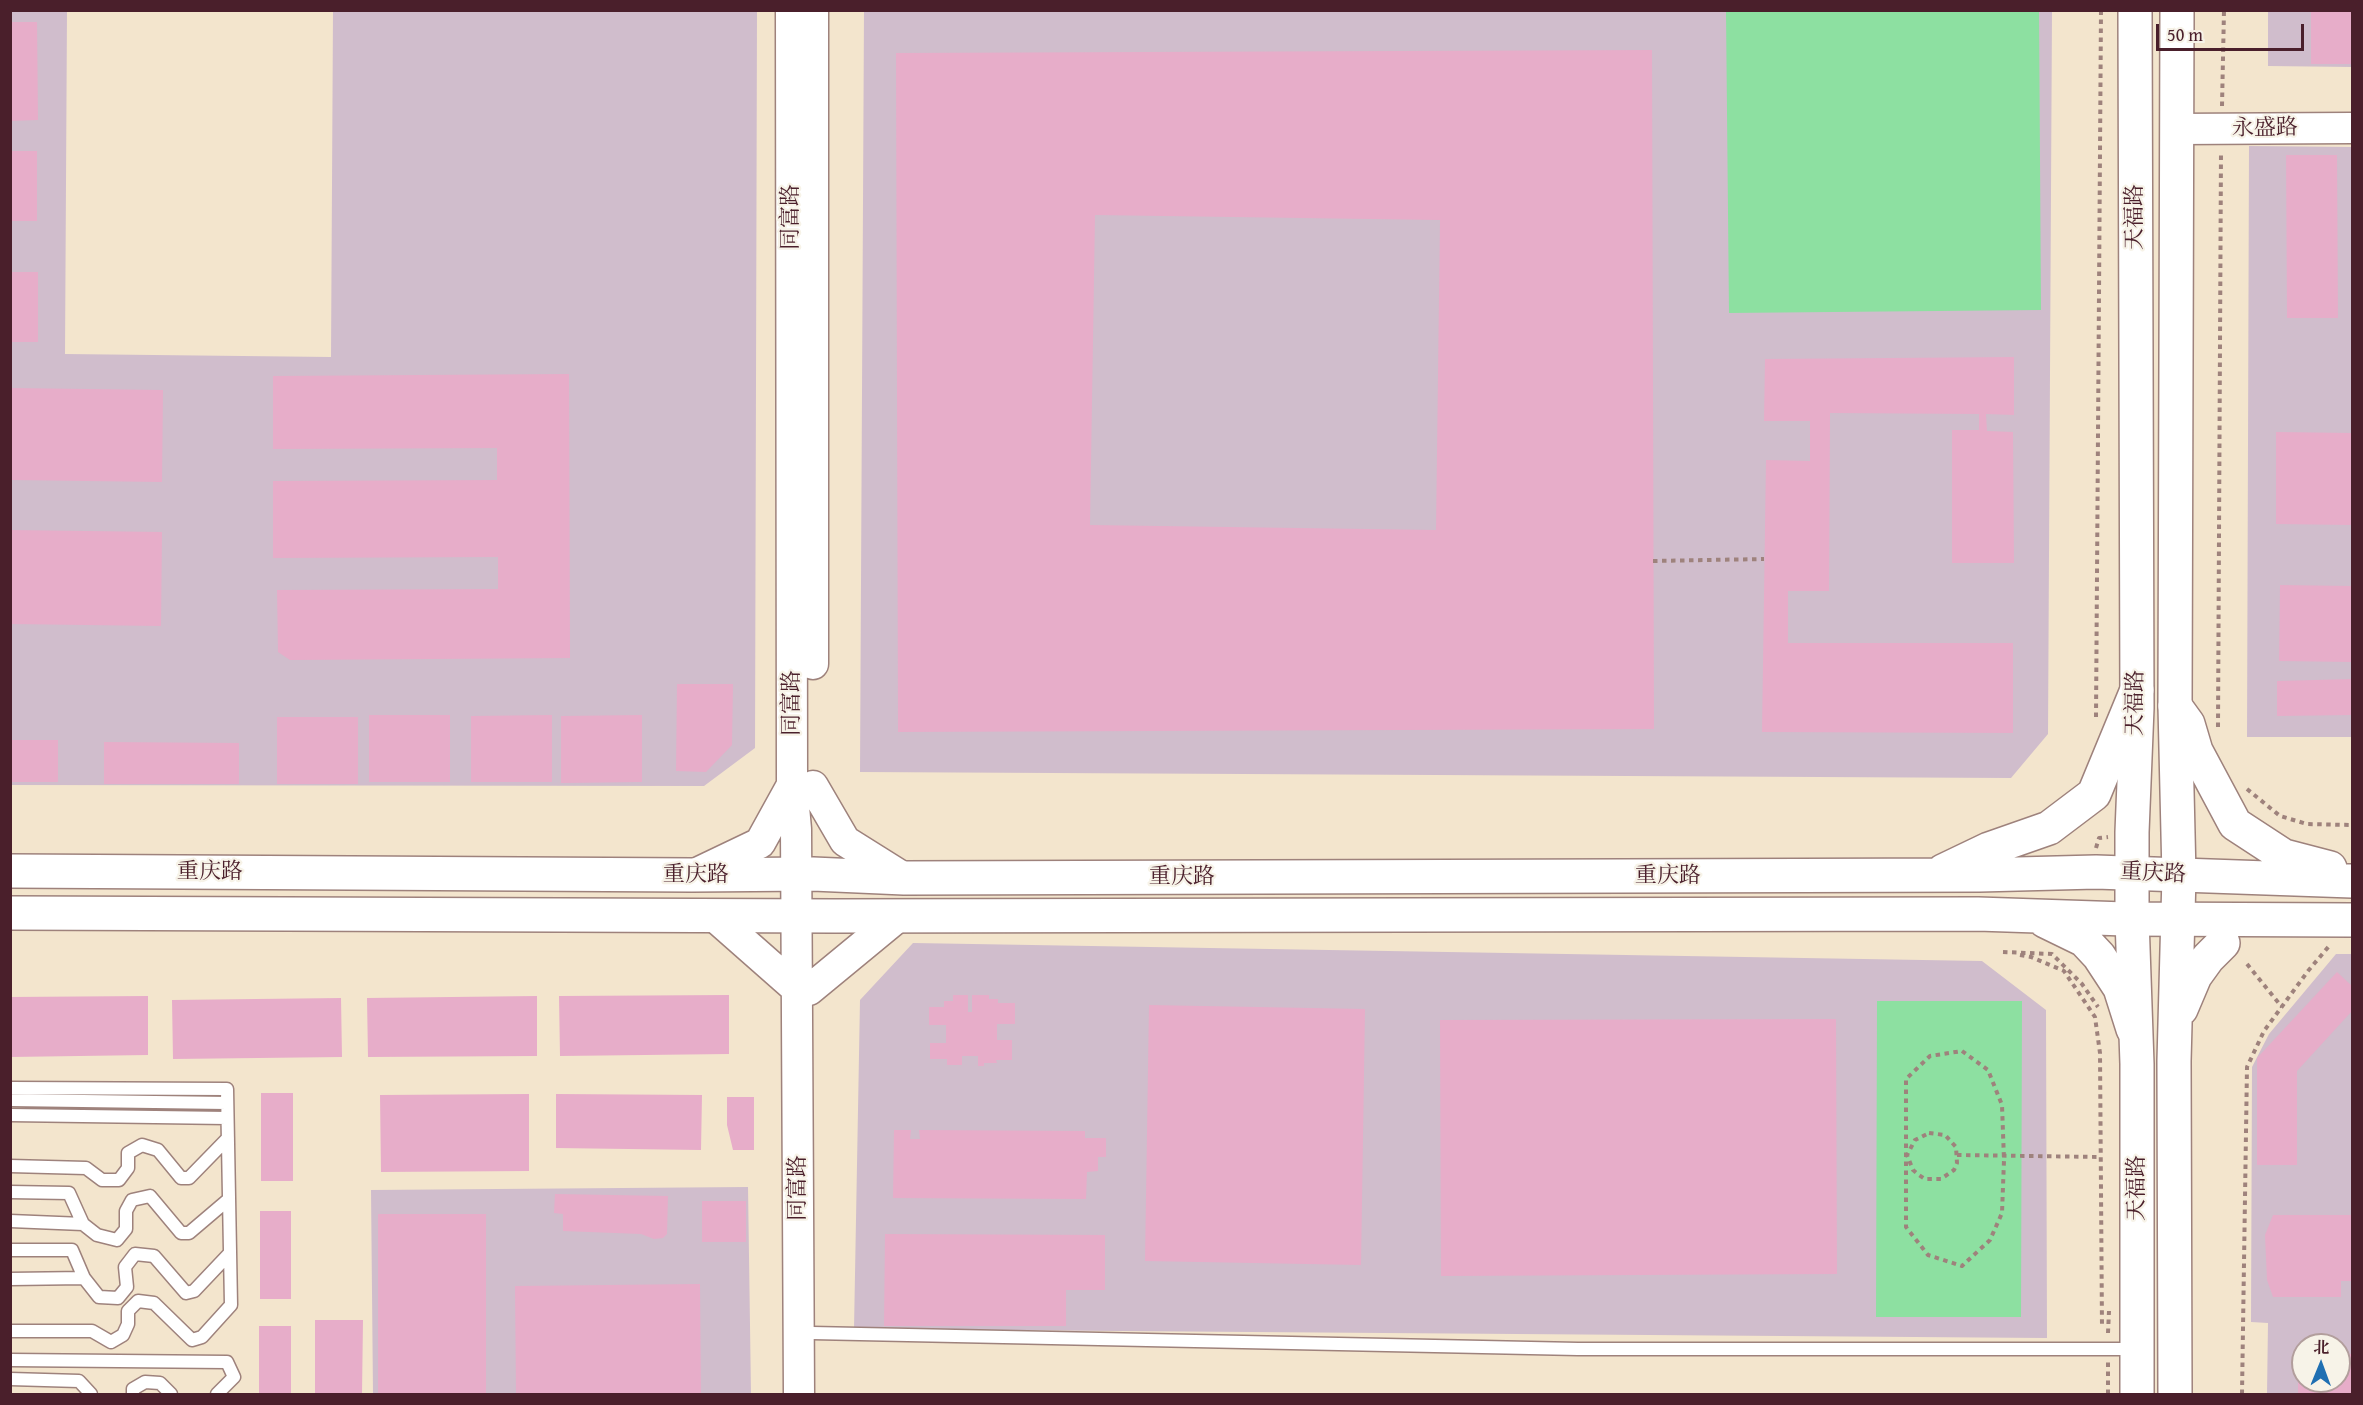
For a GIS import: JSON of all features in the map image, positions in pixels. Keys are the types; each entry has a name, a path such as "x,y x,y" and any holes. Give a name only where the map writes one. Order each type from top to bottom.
{"main road":[{"name":"天福路","path":"2135,10 2137,690 2132,832 2132,919 2134,1034 2137,1064 2122,1349 2137,1395"},
{"name":"天福路","path":"2175,1395 2174,1061 2179,876 2175,706 2177,10"},
{"path":"1934,875 1989,849 2049,828 2094,795 2137,690"},
{"path":"2175,706 2188,724 2196,751 2235,824 2284,856 2352,874"},
{"name":"重庆路","path":"10,871 804,874 904,878 2133,873 2352,880"},
{"name":"重庆路","path":"10,913 804,916 1978,914 2132,919 2307,920 2344,929"},
{"path":"2029,916 2052,923 2084,940 2099,956 2120,988 2134,1034"},
{"path":"2176,1028 2183,1003 2195,976 2223,943 2246,930 2268,924 2307,920"}],"street":[{"name":"同富路","path":"791,10 804,874 800,1395"},
{"name":"同富路","path":"802,785 813,10"},
{"name":"永盛路","path":"2177,129 2352,128"},
{"path":"692,875 760,843 802,785 844,841 904,878"},
{"path":"713,915 803,990 900,915"},
{"name":"同富路","path":"803,990 812,1395"}],"lane":[{"path":"10,1088 227,1089 231,1305 202,1337 192,1340 154,1303 138,1301 128,1311 128,1324 123,1335 111,1342 92,1331 10,1331"},
{"path":"10,1100 227,1104"},
{"path":"10,1115 227,1118"},
{"path":"10,1166 86,1168 102,1180 119,1180 128,1168 128,1153 142,1145 158,1150 181,1178 189,1178 228,1138"},
{"path":"10,1192 69,1193 83,1224 97,1235 117,1240 126,1229 126,1211 132,1200 150,1196 182,1233 189,1233 229,1199"},
{"path":"10,1221 83,1224"},
{"path":"10,1250 72,1250 84,1278 99,1297 118,1298 127,1287 125,1267 135,1254 154,1256 186,1293 194,1291 230,1253"},
{"path":"10,1279 84,1278"},
{"path":"812,1334 1578,1350 2122,1349"},
{"path":"10,1360 227,1362 234,1377 217,1395"},
{"path":"10,1379 79,1381 91,1395"},
{"path":"133,1395 133,1389 146,1382 160,1383 171,1395"}],"path":[{"path":"2096,720 2101,10"},
{"path":"2219,738 2217,705 2224,10"},
{"path":"1653,561 1764,559"},
{"path":"2241,780 2246,789 2280,816 2307,824 2352,825"},
{"path":"2242,1395 2247,1067 2264,1031 2308,971 2344,929"},
{"path":"2098,1008 2082,984 2052,954 2003,952 2031,957 2064,971 2095,1017 2100,1053 2102,1328"},
{"path":"2247,964 2282,1007"},
{"path":"1962,1051 1988,1070 1999,1096 2002,1105 2004,1155 2002,1213 1990,1240 1962,1266 1928,1255 1906,1227 1907,1155 1906,1079 1930,1056 1962,1051"},
{"path":"1929,1132 1945,1135 1956,1147 1958,1155 1957,1163 1948,1175 1933,1180 1918,1175 1913,1170 1907,1155 1916,1140 1929,1132"},
{"path":"1958,1155 2101,1157"},
{"path":"2108,1395 2122,1349 2109,1301"}],"shaded area":[{"path":"11,11 67,11 65,354 331,357 333,11 757,11 755,748 704,786 11,785"},
{"path":"864,11 2052,11 2048,734 2011,778 860,772"},
{"path":"2268,11 2352,11 2352,67 2268,66"},
{"path":"2249,146 2352,147 2352,737 2247,737"},
{"path":"913,943 1982,961 2046,1010 2047,1338 854,1329 860,1000"},
{"path":"2336,954 2352,954 2352,1394 2267,1394 2268,1323 2251,1322 2252,1067 2269,1034"},
{"path":"748,1187 751,1394 373,1394 371,1190"}],"green space":[{"path":"1726,11 2039,11 2041,310 1729,313"},
{"path":"1877,1001 2022,1001 2021,1317 1876,1317"}],"building":[{"path":"2311,10 2352,10 2352,64 2311,64"},
{"path":"10,22 37,22 38,120 10,121"},
{"path":"1652,50 1654,729 898,732 896,53","holes":["1095,215 1440,220 1436,530 1090,525"]},
{"path":"10,151 37,151 37,221 10,221"},
{"path":"2286,155 2337,155 2338,318 2287,318"},
{"path":"10,272 38,272 38,342 10,342"},
{"path":"2014,357 2014,415 1986,414 1987,431 2013,432 2014,563 1952,563 1952,430 1979,430 1979,414 1830,413 1829,591 1788,591 1788,643 2013,643 2013,733 1762,732 1766,460 1810,461 1810,421 1764,421 1765,359"},
{"path":"569,374 570,658 290,660 278,652 277,590 498,589 498,557 273,558 273,481 497,480 497,448 273,449 273,376"},
{"path":"10,388 163,390 162,482 10,480"},
{"path":"2276,432 2352,433 2352,525 2276,524"},
{"path":"10,530 162,532 161,626 10,624"},
{"path":"2280,585 2352,586 2352,662 2279,661"},
{"path":"2352,679 2352,715 2277,716 2277,681"},
{"path":"677,684 733,684 732,745 706,772 676,771"},
{"path":"369,715 450,715 450,782 369,782"},
{"path":"552,715 552,782 471,782 471,716"},
{"path":"642,715 642,782 561,783 561,716"},
{"path":"277,717 358,717 358,784 277,784"},
{"path":"10,740 58,740 58,782 10,782"},
{"path":"104,742 239,743 239,784 104,784"},
{"path":"2337,972 2352,986 2352,1011 2297,1071 2297,1165 2257,1165 2257,1058"},
{"path":"729,995 729,1054 560,1056 559,996"},
{"path":"953,995 968,995 968,1012 972,1012 972,995 989,995 989,999 998,999 998,1003 1015,1003 1015,1024 997,1024 997,1040 1012,1040 1012,1060 996,1060 997,1063 984,1063 984,1066 978,1066 978,1056 962,1056 962,1065 947,1065 947,1059 930,1059 930,1043 946,1043 946,1025 929,1025 929,1007 944,1007 944,1001 953,1001"},
{"path":"148,996 148,1055 10,1057 10,997"},
{"path":"537,996 537,1056 368,1057 367,998"},
{"path":"341,998 342,1057 173,1059 172,1000"},
{"path":"1149,1005 1365,1009 1361,1265 1145,1261"},
{"path":"1836,1019 1837,1274 1441,1276 1440,1020"},
{"path":"261,1093 293,1093 293,1181 261,1181"},
{"path":"529,1094 529,1171 381,1172 380,1095"},
{"path":"556,1094 702,1095 701,1150 556,1148"},
{"path":"727,1097 754,1097 754,1150 733,1150 727,1125"},
{"path":"894,1130 911,1130 910,1139 920,1139 919,1130 1085,1131 1085,1138 1106,1138 1106,1157 1098,1157 1098,1171 1087,1172 1086,1199 893,1198"},
{"path":"555,1194 668,1196 667,1234 663,1238 654,1239 641,1234 563,1231 563,1214 554,1213"},
{"path":"702,1201 746,1201 746,1242 702,1242"},
{"path":"260,1211 291,1211 291,1299 260,1299"},
{"path":"378,1214 486,1214 486,1394 378,1394"},
{"path":"2273,1215 2352,1215 2352,1281 2341,1281 2341,1297 2273,1297 2267,1280 2265,1235"},
{"path":"885,1234 1105,1235 1105,1290 1066,1290 1066,1326 884,1326"},
{"path":"700,1284 701,1394 516,1394 515,1286"},
{"path":"315,1320 363,1320 362,1394 315,1394"},
{"path":"259,1326 291,1326 291,1394 259,1394"},
{"path":"2352,1354 2352,1394 2298,1394 2351,1393"}]}
